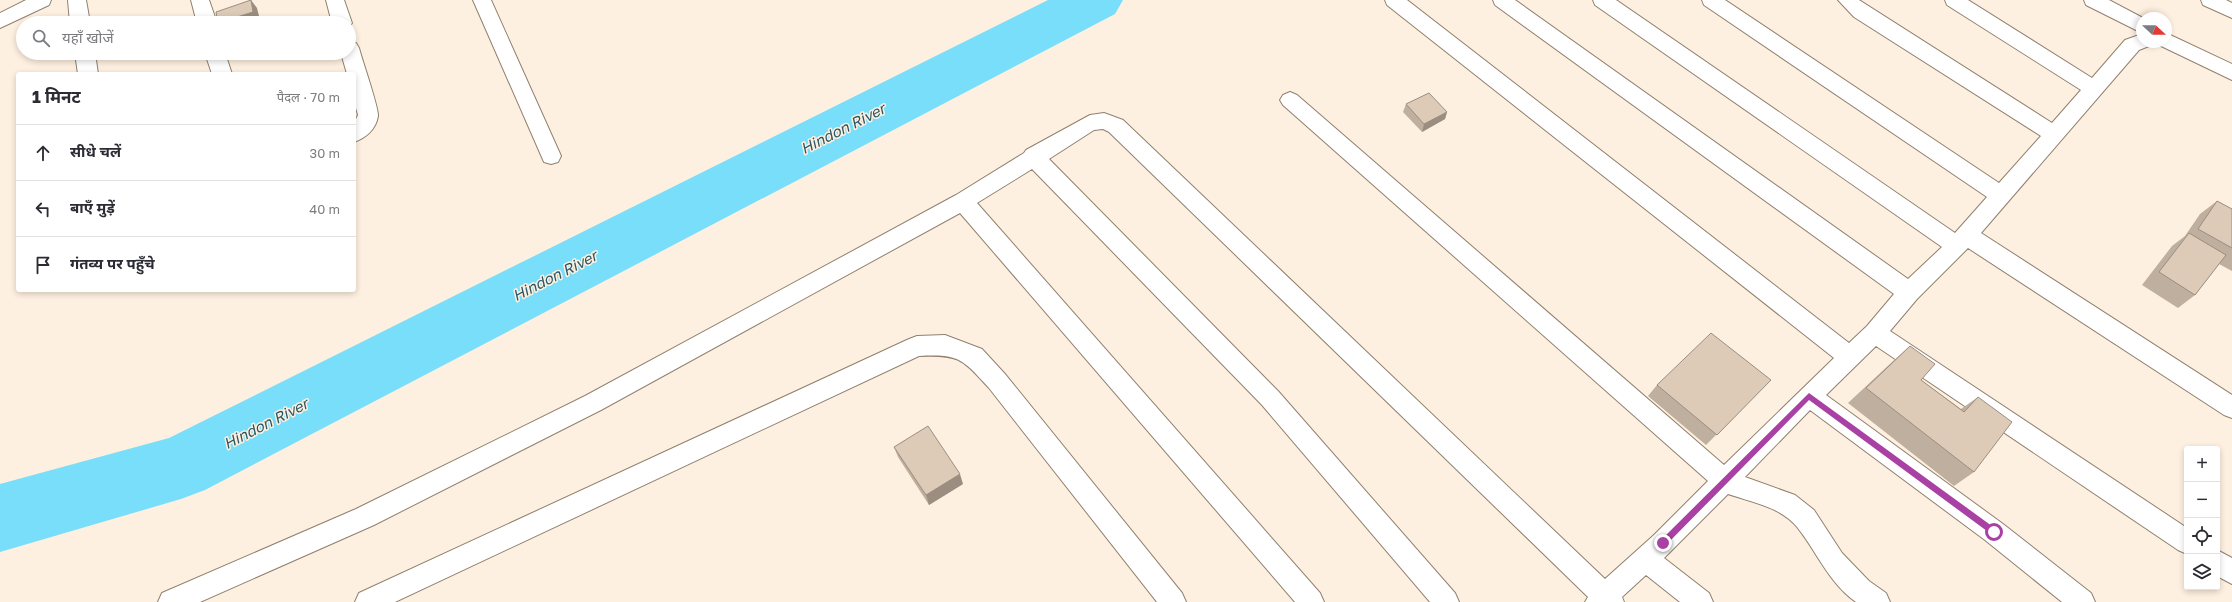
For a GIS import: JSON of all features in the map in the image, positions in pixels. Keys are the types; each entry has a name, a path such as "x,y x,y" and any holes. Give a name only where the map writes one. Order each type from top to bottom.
{"street":[{"path":"0,20 40,0"},
{"path":"77,0 79,16"},
{"path":"200,0 205,16"},
{"path":"335,0 340,16"},
{"path":"482,0 551,156"},
{"path":"1394,0 1850,357"},
{"path":"1502,0 1908,292"},
{"path":"1602,0 1961,240 2232,408"},
{"path":"1711,0 2001,195"},
{"path":"1847,0 1868,16 2054,134"},
{"path":"1954,0 2094,89"},
{"path":"2093,0 2136,23"},
{"path":"2210,0 2232,11"},
{"path":"171,602 365,517 593,403 963,201 1033,156 1090,123 1104,121 1116,126 1604,600 1726,482 1809,396 1875,333 1908,292 1961,240 2132,45 2136,43"},
{"path":"2172,43 2232,73"},
{"path":"86,60 88,72"},
{"path":"217,60 221,72"},
{"path":"352,60 356,72"},
{"path":"356,73 368,115 365,125 356,132"},
{"path":"1290,100 1726,482 1786,503 1806,518 1833,561 1860,590 1876,602"},
{"path":"1033,156 1270,398 1446,602"},
{"path":"963,201 1312,602"},
{"path":"1875,333 2184,540"},
{"path":"368,602 641,473 917,346 945,345 974,356 997,381 1173,602"},
{"path":"1809,396 1994,532 2082,602"},
{"path":"1646,559 1700,602"},
{"path":"2220,564 2232,572"}],"building":[{"path":"251,0 253,12 240,16 217,16 216,12"},
{"path":"1429,93 1447,112 1424,124 1406,104"},
{"path":"2217,201 2232,209 2232,248 2198,229"},
{"path":"2189,233 2226,255 2195,295 2159,272"},
{"path":"1711,333 1771,380 1717,435 1657,385"},
{"path":"1910,346 1935,364 1921,380 1964,412 1978,397 2012,422 1974,472 1866,388"},
{"path":"928,426 960,474 926,495 894,447"}],"waterway":[{"name":"Hindon River","path":"0,518 181,467 1096,0"}],"route":[{"path":"1663,543 1726,482 1809,396 1994,532"}]}
